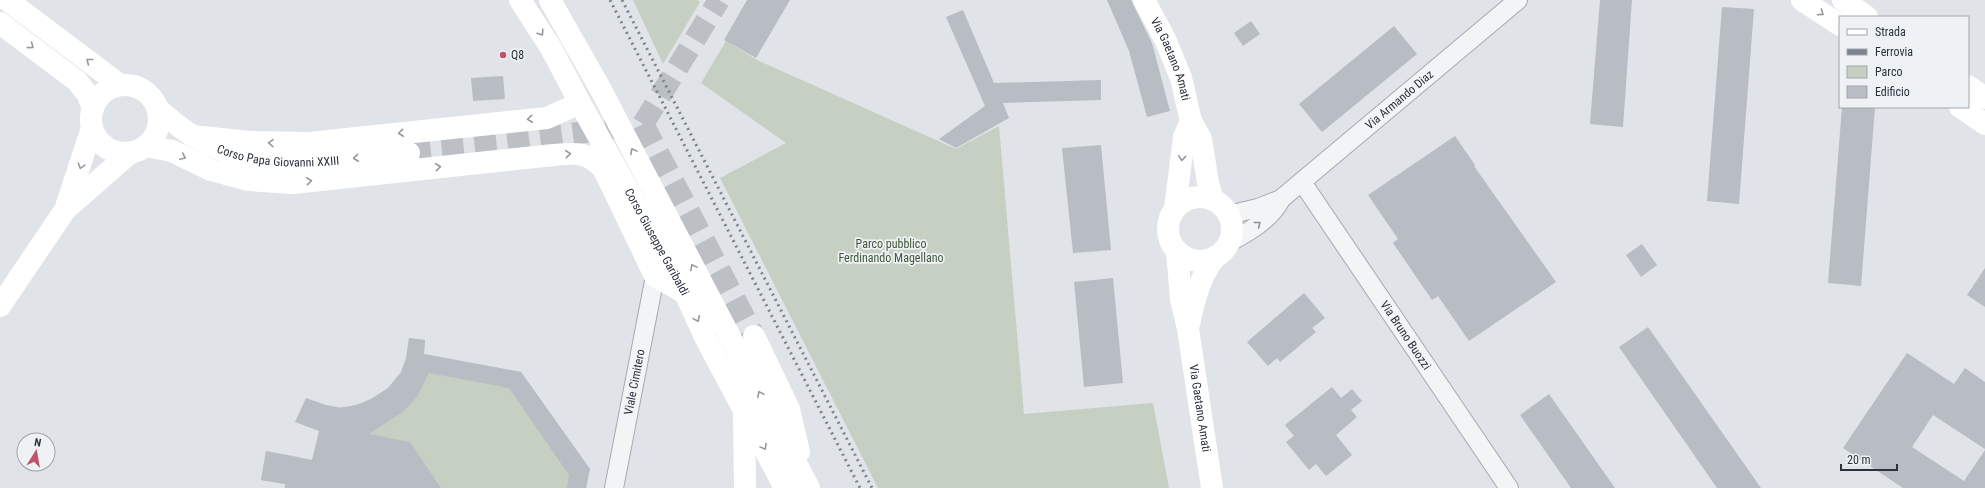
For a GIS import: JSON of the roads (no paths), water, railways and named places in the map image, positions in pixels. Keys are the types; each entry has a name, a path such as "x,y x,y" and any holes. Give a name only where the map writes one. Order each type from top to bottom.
{"street":[{"path":"7,0 120,85"},
{"name":"Corso Giuseppe Garibaldi","path":"520,0 551,48 685,293 705,338 744,410 800,485"},
{"name":"Corso Giuseppe Garibaldi","path":"550,0 601,90 800,485"},
{"name":"Via Gaetano Amati","path":"1144,0 1165,39 1181,78 1191,121 1201,139 1208,184 1221,207"},
{"name":"Via Armando Diaz","path":"1221,207 1258,208 1281,199 1518,0"},
{"path":"1802,0 1839,24"},
{"path":"1843,0 1866,16"},
{"path":"0,23 77,81 88,95 96,137 110,150 172,151 211,170 248,180 293,183 544,156 584,155 598,162 604,170 655,276 685,293"},
{"path":"0,306 66,210 153,139 158,130 160,120 159,110 155,101 148,93 140,88 130,85 120,85 103,93 92,118 66,210"},
{"path":"1969,87 1985,98"},
{"path":"192,136 250,142 309,143 547,118 580,103"},
{"path":"1961,108 1985,124"},
{"name":"Corso Papa Giovanni XXIII","path":"159,110 192,136 221,150 259,161 299,164 409,153"},
{"path":"1175,209 1184,137 1191,121"},
{"name":"Via Bruno Buozzi","path":"1302,182 1509,488"},
{"path":"1199,197 1221,207 1232,233 1222,250 1205,260 1195,260 1186,257 1178,251 1169,235 1170,217 1175,209 1190,199 1199,197"},
{"name":"Via Armando Diaz","path":"1222,250 1275,211 1281,199"},
{"name":"Via Gaetano Amati","path":"1188,329 1194,297 1207,268 1222,250"},
{"name":"Via Gaetano Amati","path":"1178,251 1180,299 1188,329 1212,488"},
{"name":"Viale Cimitero","path":"614,488 655,276"},
{"path":"754,336 789,409 800,485"},
{"path":"744,410 745,488"}],"tunnel":[{"path":"643,124 719,0"},
{"path":"643,124 754,336"},
{"path":"409,153 526,140 638,125"}],"railway":[{"path":"610,0 860,488"},
{"path":"622,0 872,488"}],"place":[{"name":"Q8","path":"503,55"}],"park label":[{"name":"Parco pubblico Ferdinando Magellano","path":"891,251"}]}
